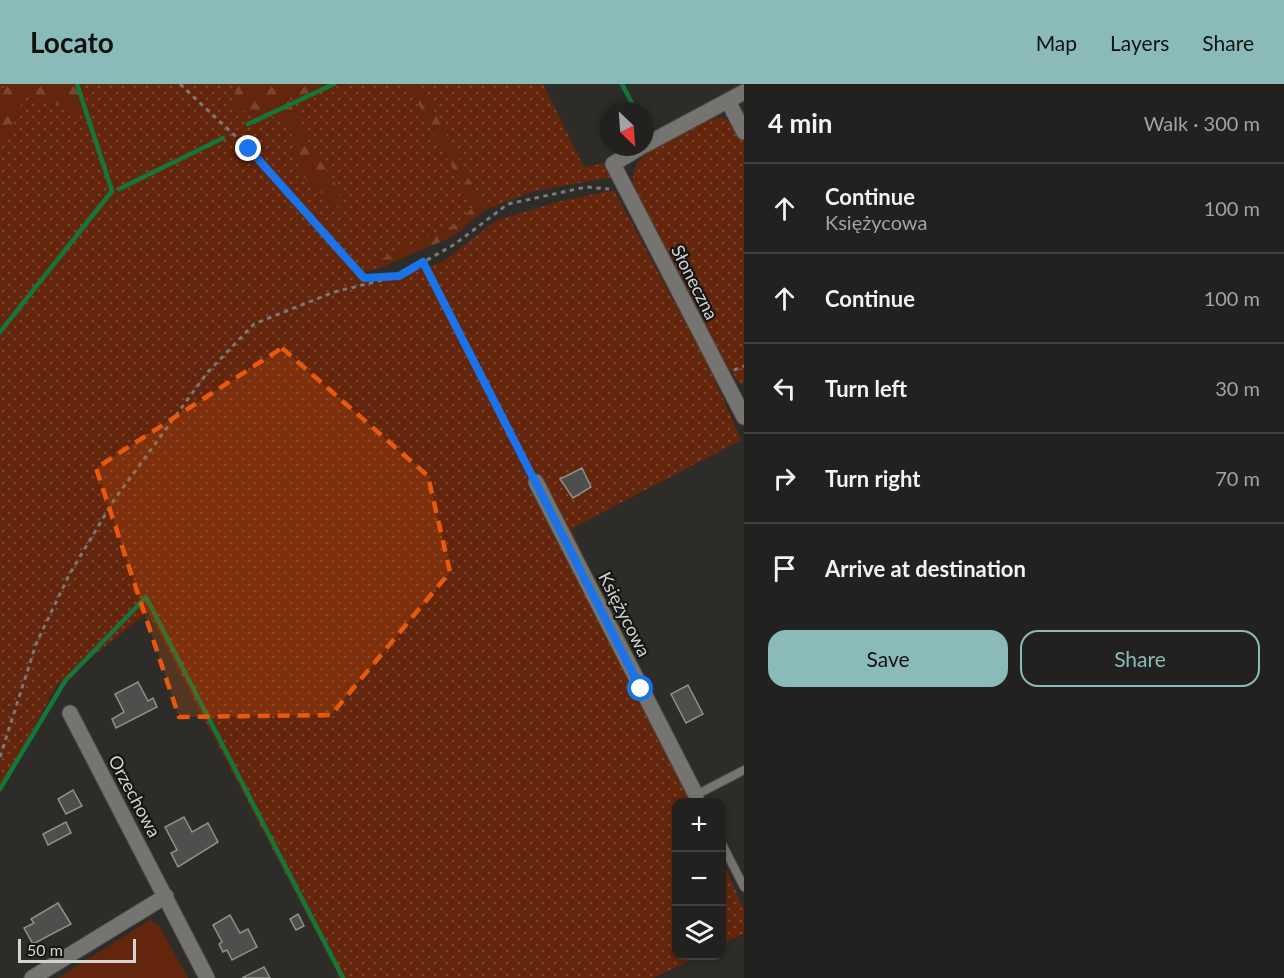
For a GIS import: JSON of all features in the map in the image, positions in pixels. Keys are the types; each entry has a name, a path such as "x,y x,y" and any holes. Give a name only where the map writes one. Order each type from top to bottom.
{"street":[{"path":"654,140 744,92"},
{"path":"728,101 744,132"},
{"name":"Słoneczna","path":"626,156 613,164 744,417"},
{"name":"Księżycowa","path":"536,482 697,798"},
{"name":"Orzechowa","path":"70,713 207,978"},
{"path":"32,978 165,896"}],"lane":[{"name":"Księżycowa","path":"700,798 744,770"},
{"path":"726,852 744,887"}],"path":[{"path":"180,84 249,149 364,278 399,276"},
{"path":"0,757 36,644 69,575 114,500 207,373 254,324 334,292 399,276 455,243 508,204 586,187 625,190"},
{"path":"423,262 536,482"}],"highlighted area":[{"path":"282,348 428,476 450,572 331,715 179,717 96,468"}],"green space":[{"path":"0,84 236,84 232,108 288,119 302,176 339,210 339,189 307,141 289,97 360,84 408,84 473,207 458,223 374,263 380,268 362,273 370,285 442,262 497,220 560,201 614,190 709,366 741,440 571,529 693,798 672,798 672,960 691,960 653,978 336,978 339,976 148,612 57,685 0,789"},
{"path":"7,84 80,84 84,109 76,121 72,108 25,96 0,151 0,101"},
{"path":"236,84 360,84 289,97 307,141 339,189 340,210 302,176 288,120 232,109"},
{"path":"408,84 420,84 485,210 454,236 380,268 373,263 458,223 473,207"},
{"path":"420,84 543,84 584,167 604,163 613,177 534,191 485,210"},
{"path":"721,117 732,122 744,142 744,383 740,384 717,350 632,186 635,169 644,156 654,156 654,147 673,135"},
{"path":"726,869 744,910 744,933 726,942"},
{"path":"150,920 159,925 188,978 58,978"}],"building":[{"path":"582,468 591,487 573,498 560,479"},
{"path":"138,682 148,701 153,698 157,707 116,728 112,719 124,712 115,694"},
{"path":"688,685 703,714 686,723 671,694"},
{"path":"73,790 82,806 66,814 58,799"},
{"path":"184,817 192,832 208,823 218,842 178,867 171,853 177,850 165,827"},
{"path":"66,822 71,833 48,845 43,834"},
{"path":"58,903 71,924 33,944 24,928 34,923 31,919"},
{"path":"298,914 304,926 296,930 290,919"},
{"path":"230,915 240,933 248,929 257,947 232,960 227,950 223,952 219,944 222,942 213,925"},
{"path":"264,967 270,978 242,978"}],"waterway":[{"path":"0,332 112,191 77,84"},
{"path":"248,124 334,84"},
{"path":"622,84 631,102"},
{"path":"119,189 223,138"},
{"path":"0,789 65,681 146,597 343,978"}],"route":[{"path":"249,149 364,278 399,276 423,262 641,689"}]}
